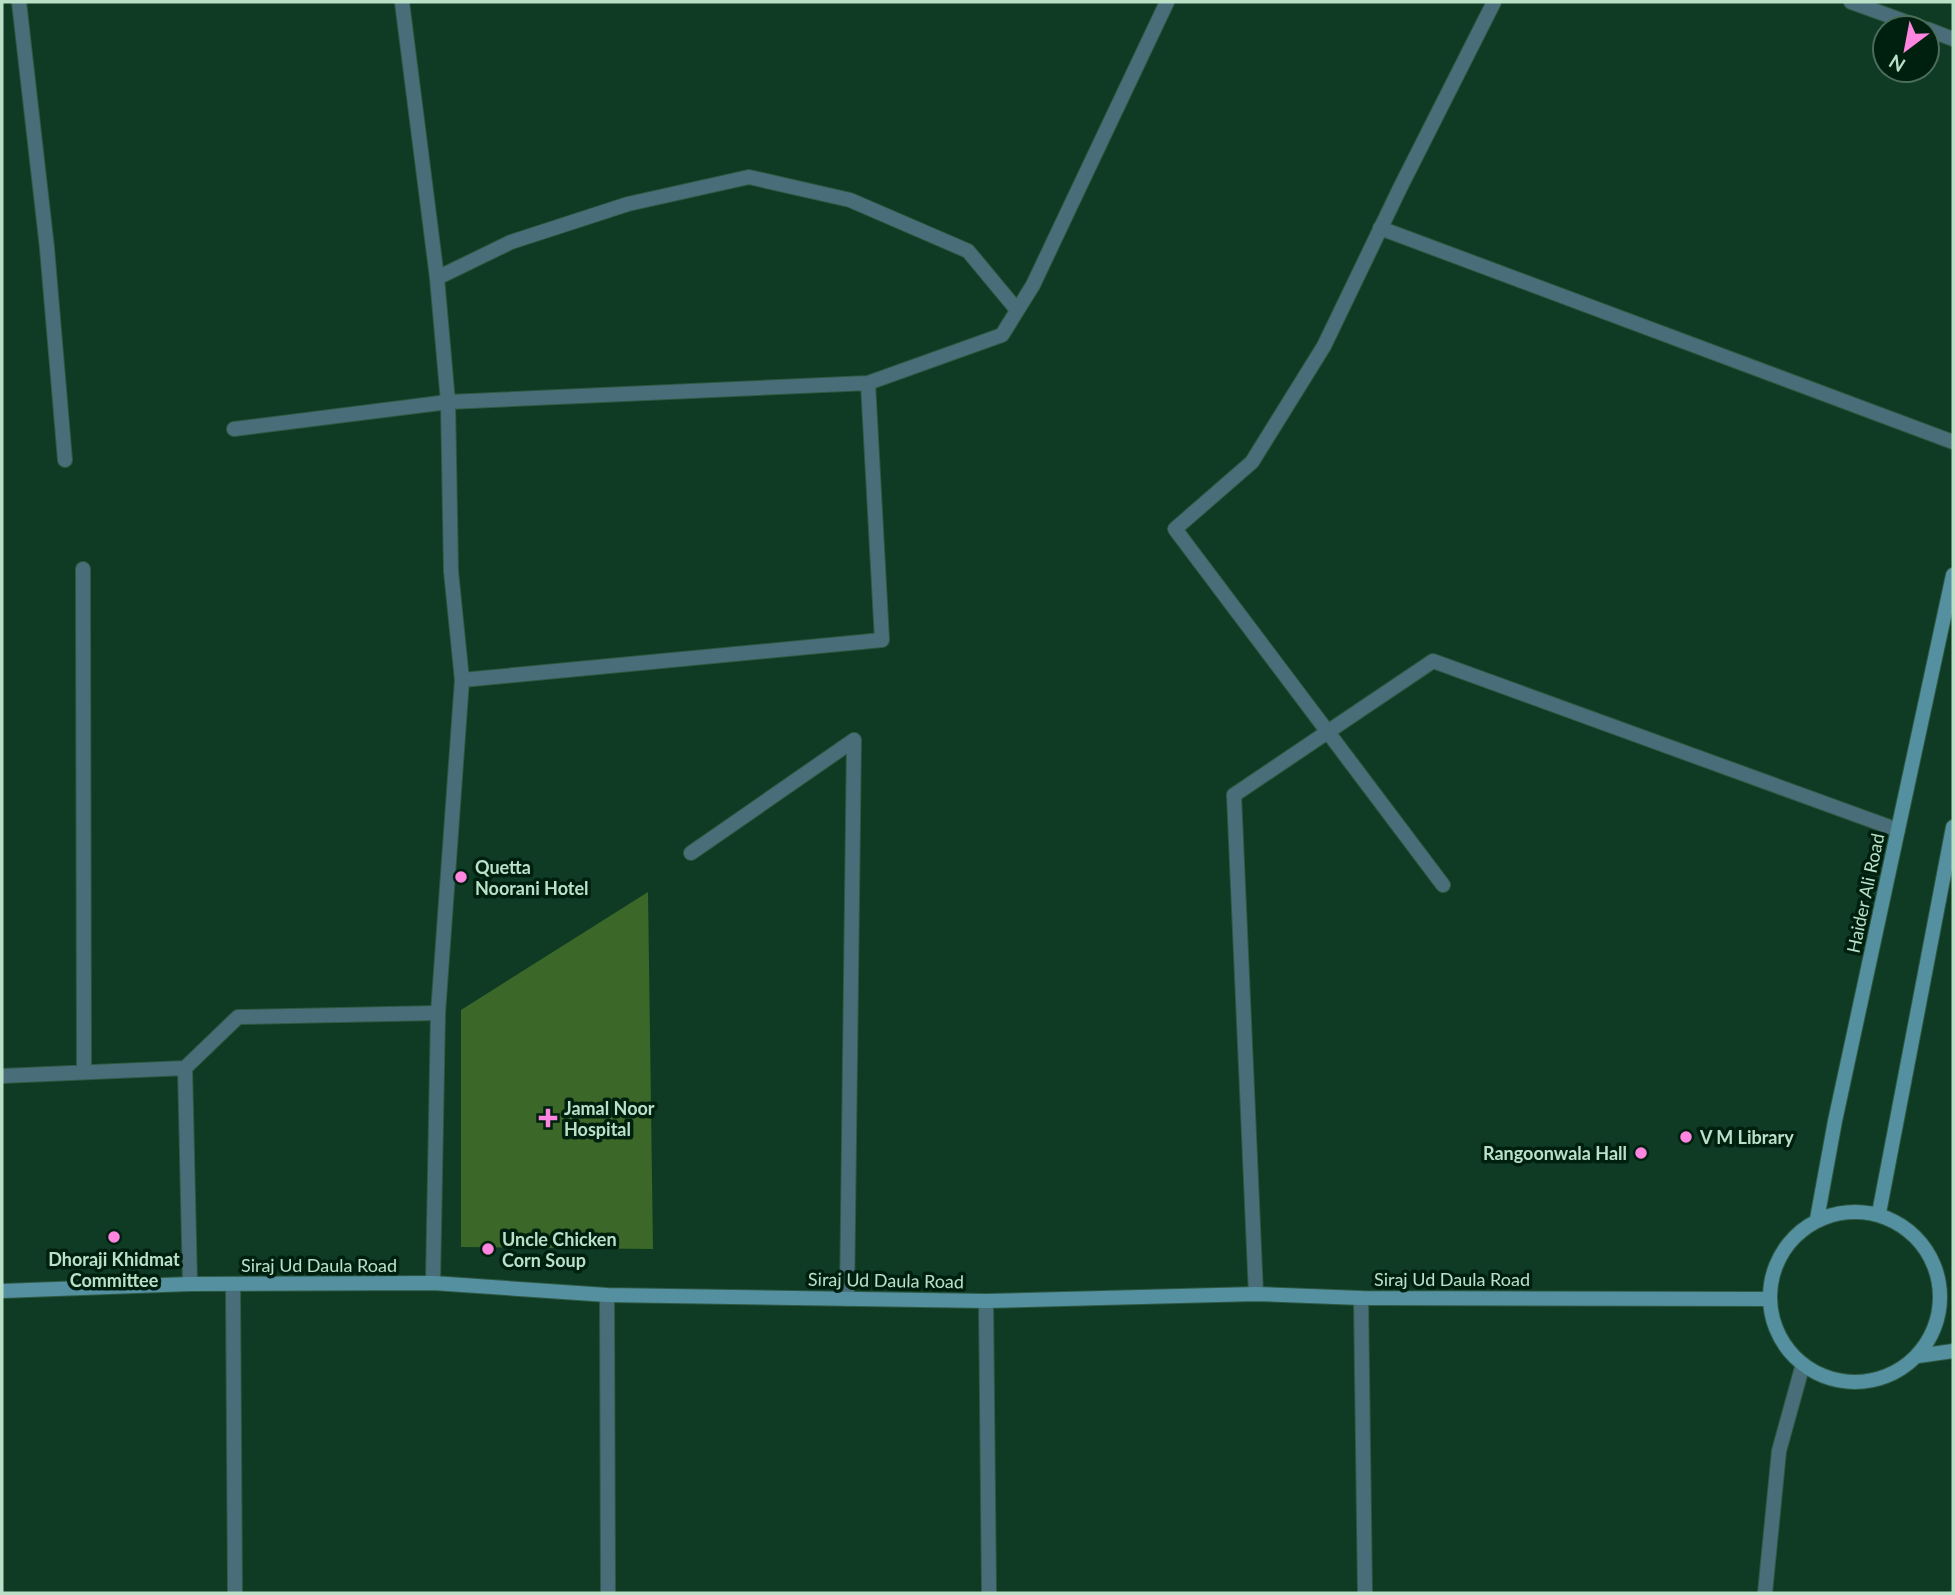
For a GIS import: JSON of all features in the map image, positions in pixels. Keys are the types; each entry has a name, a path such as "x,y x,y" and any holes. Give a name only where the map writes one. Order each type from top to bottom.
{"main road":[{"name":"Haider Ali Road","path":"1817,1219 1835,1121 1953,575"},
{"path":"1879,1213 1953,827"},
{"path":"1848,1211 1879,1213 1923,1242 1948,1290 1937,1326 1918,1356 1898,1372 1875,1381 1849,1383 1824,1377 1789,1351 1779,1335 1769,1299 1772,1275 1782,1252 1797,1233 1817,1219 1848,1211"},
{"name":"Siraj Ud Daula Road","path":"2,1291 190,1284 433,1283 607,1296 986,1301 1256,1294 1361,1298 1769,1299"},
{"path":"1918,1356 1953,1352"}],"street":[{"path":"19,2 47,248 65,460"},
{"path":"402,2 437,278 448,402 451,571 462,680 438,1013 433,1283"},
{"path":"234,429 448,402 868,383 1002,335 1033,285 1167,2"},
{"path":"1443,886 1175,529 1252,462 1324,346 1494,2"},
{"path":"1851,2 1884,14"},
{"path":"437,278 512,242 628,204 749,177 850,200 968,251 1017,310"},
{"path":"1381,228 1953,442"},
{"path":"462,680 882,640 868,383"},
{"path":"83,569 84,1072"},
{"path":"1256,1294 1234,795 1433,661 1899,830"},
{"path":"691,853 855,740 847,1299"},
{"path":"2,1076 184,1068 238,1017 438,1013"},
{"path":"184,1068 190,1284"},
{"path":"233,1284 235,1593"},
{"path":"607,1296 608,1593"},
{"path":"1361,1298 1366,1593"},
{"path":"986,1301 989,1593"},
{"path":"1765,1593 1779,1451 1803,1364"}],"building":[{"name":"Jamal Noor Hospital","path":"648,892 653,1249 461,1247 461,1010"}],"place":[{"name":"Quetta Noorani Hotel","path":"461,877"},
{"name":"Jamal Noor Hospital","path":"548,1118"},
{"name":"V M Library","path":"1686,1137"},
{"name":"Rangoonwala Hall","path":"1641,1153"},
{"name":"Dhoraji Khidmat Committee","path":"114,1237"},
{"name":"Uncle Chicken Corn Soup","path":"488,1249"}]}
